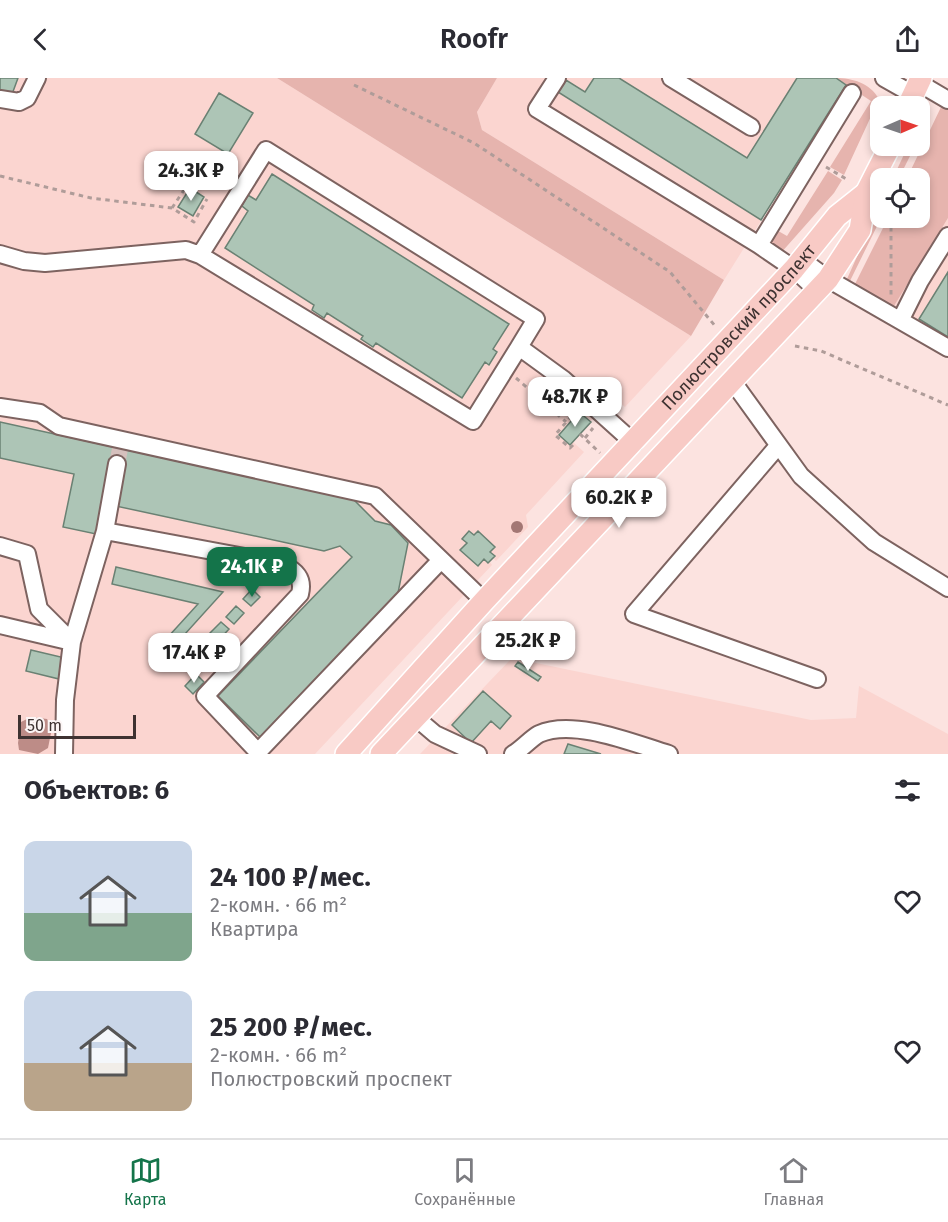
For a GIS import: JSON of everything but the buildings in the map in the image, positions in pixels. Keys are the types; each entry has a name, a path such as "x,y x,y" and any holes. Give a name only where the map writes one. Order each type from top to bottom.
{"main road":[{"name":"Полюстровский проспект","path":"381,754 823,285 860,230 866,193 885,156"},
{"name":"Полюстровский проспект","path":"346,754 484,601 568,515 728,341 798,264 837,216 866,193"},
{"path":"568,515 588,533"}],"street":[{"path":"0,99 19,102 27,98 36,78"},
{"path":"557,78 537,110 759,244 798,264 823,285 896,317 948,348"},
{"path":"884,78 916,91 948,100"},
{"path":"681,80 751,127"},
{"path":"759,244 852,93"},
{"path":"0,254 24,261 45,263 186,250 200,255 473,422 536,319 266,150 200,255"},
{"path":"896,317 948,236"},
{"path":"519,347 563,379 634,443"},
{"path":"733,382 801,476 874,542 948,588"},
{"path":"0,408 40,413 59,426 120,451 375,496 484,601"},
{"path":"778,446 634,614 817,679"},
{"path":"64,754 65,700 72,642 105,531 120,451"},
{"path":"105,531 282,564 295,570 300,577 300,594 205,696 258,752 441,560"},
{"path":"0,546 27,554 39,609 72,642"},
{"path":"0,625 72,642"},
{"path":"415,717 435,734 478,754"},
{"path":"513,754 539,734 568,729 601,734 669,754"}],"path":[{"path":"354,85 474,143 670,272 728,341"},
{"path":"829,169 848,180"},
{"path":"0,176 91,198 172,208 194,222 207,199"},
{"path":"172,208 186,187"},
{"path":"892,228 896,317"},
{"path":"795,346 821,351 948,405"},
{"path":"506,369 566,422"},
{"path":"573,445 570,448 555,435 580,407"},
{"path":"580,434 600,453"}],"shaded area":[{"path":"0,78 277,78 691,336 625,407 612,396 573,442 584,452 526,515 528,527 496,561 493,558 490,562 492,565 315,754 0,754"},
{"path":"277,78 497,78 477,112 482,130 724,280 691,336"},
{"path":"497,78 836,78 846,85 724,280 482,130 477,112"},
{"path":"836,78 866,85 877,96 870,96 870,100"},
{"path":"870,103 870,119 844,175 830,167"},
{"path":"942,105 948,109 948,218 894,306 854,286 883,228 930,228 930,168 912,168 918,156 930,156 930,130"},
{"path":"903,156 910,156 904,168 898,168"},
{"path":"828,171 842,180 834,193 780,254 769,247 773,228 787,236"},
{"path":"948,218 948,340 894,306"},
{"path":"870,227 876,228 849,283 847,279"},
{"path":"512,658 811,720 856,718 859,686 948,734 948,754 420,754"},
{"path":"31,717 47,719 52,728 48,748 38,754 19,750 21,722"}],"tunnel":[{"path":"117,464 120,449"}]}
